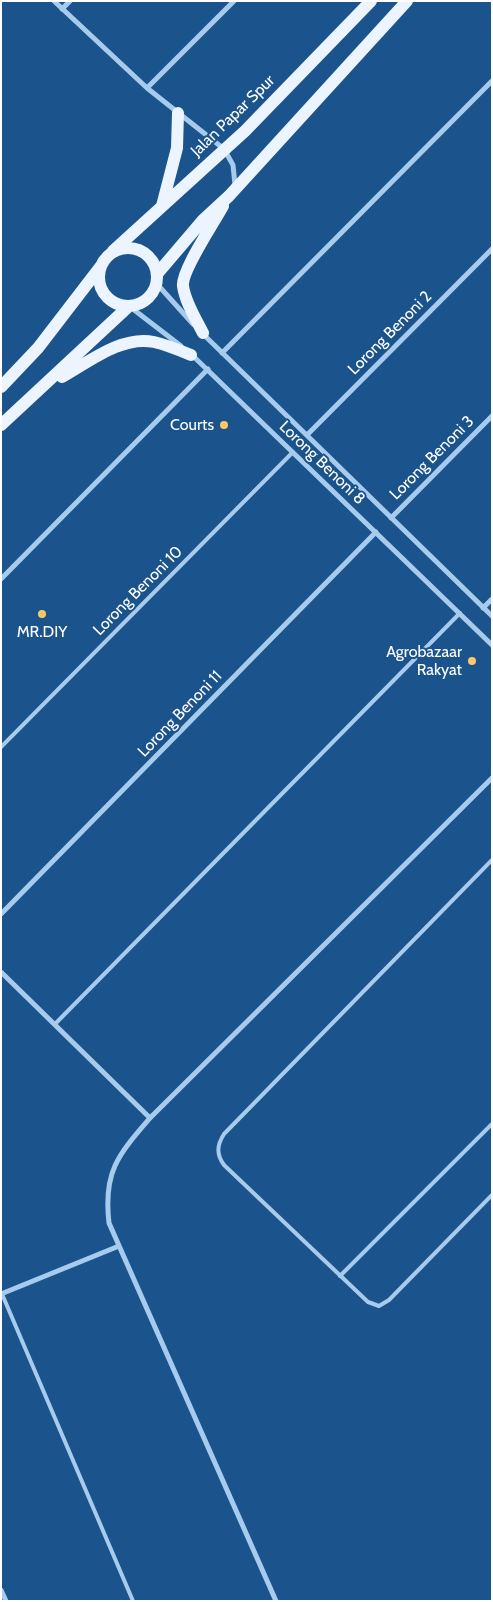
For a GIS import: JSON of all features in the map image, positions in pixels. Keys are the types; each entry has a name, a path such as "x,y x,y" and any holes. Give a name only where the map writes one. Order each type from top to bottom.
{"main road":[{"name":"Jalan Papar Spur","path":"1,387 38,348 114,251 245,131 371,1"},
{"path":"1,425 130,306 147,299 157,279 202,220 232,192 407,1"},
{"path":"162,206 177,148 178,113"},
{"path":"202,333 183,286 184,272 232,192"},
{"path":"114,251 133,248 142,251 155,265 157,279"},
{"path":"101,266 99,276 104,294 112,301 130,306"},
{"path":"44,387 116,346 136,341 153,342 191,354"}],"street":[{"path":"54,1 147,88 224,149 233,165 232,192"},
{"path":"62,9 70,1"},
{"path":"147,88 234,1"},
{"path":"222,353 492,81"},
{"name":"Lorong Benoni 2","path":"307,436 492,249"},
{"name":"Lorong Benoni 8","path":"157,279 179,311 492,616"},
{"name":"Lorong Benoni 8","path":"130,306 191,354 492,645"},
{"path":"1,579 208,370"},
{"name":"Lorong Benoni 3","path":"391,518 492,416"},
{"name":"Lorong Benoni 11","path":"1,914 376,532"},
{"path":"483,608 492,599"},
{"path":"276,1601 119,1246 110,1223 106,1199 109,1182 121,1154 150,1118 492,778"},
{"path":"1,972 150,1118"},
{"path":"2,1294 119,1246"},
{"path":"1,1590 6,1601"}],"lane":[{"name":"Lorong Benoni 10","path":"1,747 293,452"},
{"path":"55,1024 460,614"},
{"path":"492,860 220,1141 219,1158 224,1165 340,1276 372,1305 378,1306 384,1304 492,1194"},
{"path":"340,1276 492,1124"},
{"path":"2,1294 132,1601"}],"place":[{"name":"Courts","path":"224,425"},
{"name":"MR.DIY","path":"42,614"},
{"name":"Agrobazaar Rakyat","path":"472,661"}]}
